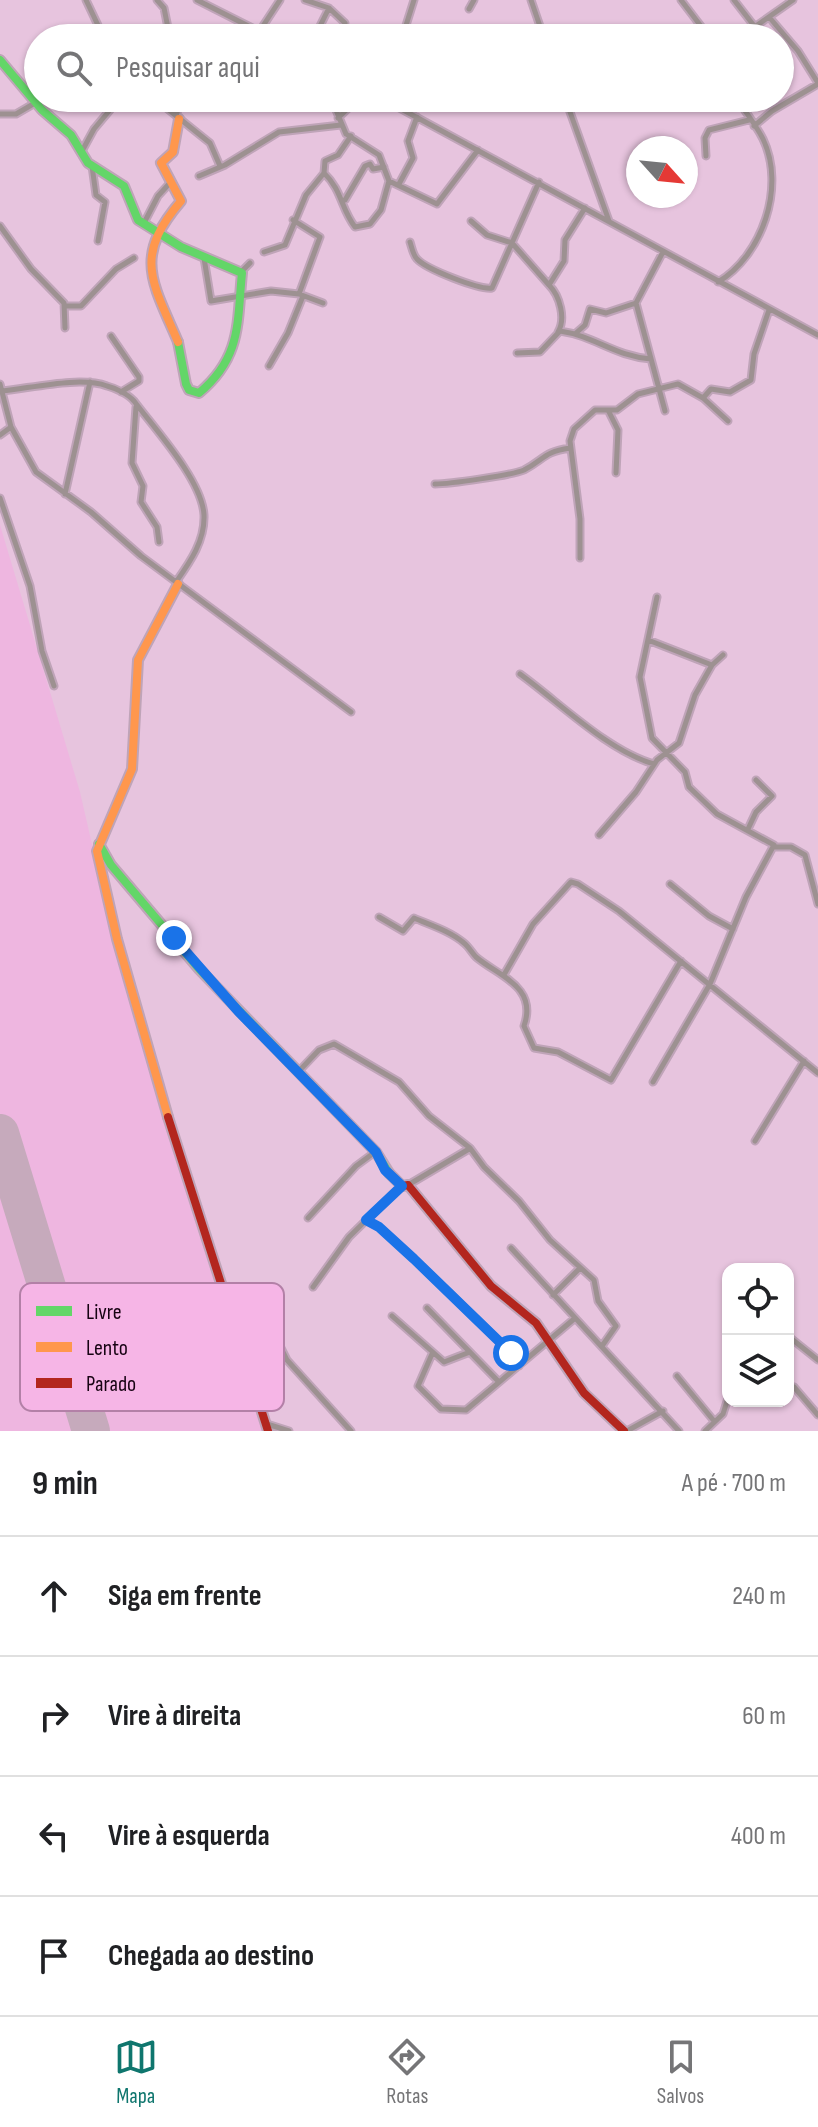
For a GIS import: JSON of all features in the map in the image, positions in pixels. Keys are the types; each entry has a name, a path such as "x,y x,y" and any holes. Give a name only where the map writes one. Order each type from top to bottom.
{"street":[{"path":"86,0 98,24"},
{"path":"157,0 164,8 167,24"},
{"path":"197,0 244,24"},
{"path":"264,24 280,0"},
{"path":"305,0 329,8 345,23"},
{"path":"469,9 474,0"},
{"path":"531,0 539,24"},
{"path":"681,0 699,24"},
{"path":"734,0 753,24"},
{"path":"407,24 414,1"},
{"path":"759,24 791,1"},
{"path":"321,24 329,8"},
{"path":"769,17 774,24"},
{"path":"794,51 818,83 794,100"},
{"path":"0,60 24,86"},
{"path":"0,114 16,114 24,107"},
{"path":"47,112 82,151 85,160 124,186 143,224 154,233 241,272"},
{"path":"82,151 108,112"},
{"path":"173,112 210,143 220,166"},
{"path":"178,112 173,152 161,162 169,184 181,201 154,233 149,272 179,345 182,377 192,392 199,393 206,387 226,361 235,337 241,272 250,263"},
{"path":"324,173 344,200 347,216 355,227 369,226 381,210 389,181 375,151 351,136 336,112"},
{"path":"199,176 279,132 340,121 347,112"},
{"path":"408,112 717,283 818,335"},
{"path":"570,112 609,222"},
{"path":"717,283 744,260 772,200 767,151 744,112"},
{"path":"754,126 771,112"},
{"path":"398,184 413,158 408,141 417,117"},
{"path":"706,156 705,138 709,130 749,120"},
{"path":"264,252 285,245 293,220 308,192 324,173 325,161 338,155 351,136"},
{"path":"389,181 437,204 478,150"},
{"path":"344,200 365,166 370,164 373,169 384,167"},
{"path":"92,165 96,195 105,202 98,241"},
{"path":"410,242 414,256 423,264 465,285 487,289 494,285 539,182"},
{"path":"143,224 158,196 169,184"},
{"path":"549,285 564,261 565,240 585,208"},
{"path":"269,366 288,333 320,237 293,220"},
{"path":"471,221 487,235 512,243 549,285 559,302 562,325 558,332 540,352 517,353"},
{"path":"0,226 24,261 65,306 65,328"},
{"path":"663,252 636,303 665,411"},
{"path":"204,257 210,300 241,298 271,291 301,295 323,303"},
{"path":"65,306 81,306 116,269 134,258"},
{"path":"576,333 585,325 590,309 606,313 636,303"},
{"path":"703,398 711,389 730,392 751,380 754,354 769,310"},
{"path":"558,332 576,333 618,354 651,359"},
{"path":"111,336 139,377 139,381 121,392"},
{"path":"65,494 90,382"},
{"path":"221,1283 176,1145 98,866 99,844 132,769 138,660 177,583 197,550 204,526 203,507 178,461 121,392 90,382 1,387 11,427 36,472 177,583 351,712"},
{"path":"580,558 580,519 570,448 574,429 595,410 609,412 623,407 638,394 678,384 703,398 728,421"},
{"path":"136,407 132,463 143,486 141,502 157,527 159,542"},
{"path":"609,412 618,430 616,473"},
{"path":"0,435 11,427"},
{"path":"435,484 512,474 548,452 570,448"},
{"path":"0,498 30,586 42,651 54,686"},
{"path":"653,1082 710,984 773,847 772,841 717,814 689,787 685,772 665,754 650,734 640,687 657,597"},
{"path":"648,640 712,665"},
{"path":"599,835 654,764 679,743 690,706 712,665 723,655"},
{"path":"520,674 587,727 635,758 654,764"},
{"path":"748,829 756,812 772,796 756,780"},
{"path":"99,844 159,924 297,1073 376,1152 385,1170 405,1185 491,1286 536,1323 584,1393 626,1431 663,1411"},
{"path":"773,847 791,847 805,855 818,904"},
{"path":"505,973 533,924 571,882 600,896 818,1073"},
{"path":"670,884 709,916 733,929"},
{"path":"379,917 403,931 414,918 452,935 477,958 505,973 521,992 528,1015 524,1026 534,1048 558,1052 613,1080 681,961"},
{"path":"297,1073 319,1050 337,1044 399,1082 429,1116 470,1148 550,1240 597,1284 600,1304 615,1321 615,1330 602,1346"},
{"path":"755,1141 804,1061"},
{"path":"313,1287 366,1220 405,1185 470,1148"},
{"path":"308,1218 356,1166 376,1152"},
{"path":"366,1220 379,1227 414,1259 495,1337 519,1366"},
{"path":"511,1248 679,1431"},
{"path":"553,1295 580,1268"},
{"path":"427,1308 499,1382"},
{"path":"392,1316 444,1362 470,1352"},
{"path":"432,1354 418,1386 441,1409 466,1410 574,1319"},
{"path":"794,1341 818,1360"},
{"path":"284,1354 351,1431"},
{"path":"677,1376 714,1421"},
{"path":"794,1387 818,1415"},
{"path":"705,1431 723,1414 725,1407"},
{"path":"267,1428 289,1431"}],"shaded area":[{"path":"0,525 80,792 113,936 219,1283 20,1283 20,1411 258,1411 264,1431 0,1431"}],"runway":[{"path":"0,1133 46,1283"},
{"path":"85,1411 91,1431"}],"traffic: fast":[{"path":"0,60 24,89"},
{"path":"44,112 71,135 88,163 124,186 138,220 181,247 242,273 238,323 230,352 213,380 199,393 189,390 186,384 178,342"},
{"path":"99,844 111,865 199,969 376,1152 389,1173"}],"traffic: slow":[{"path":"178,342 155,285 152,254 166,221 181,201 161,163 173,152 179,119"},
{"path":"168,1117 117,939 97,851 132,769 138,660 178,584"}],"traffic: jam":[{"path":"168,1117 221,1283"},
{"path":"389,1173 402,1186 408,1185 491,1286 536,1323 584,1393 624,1431"},
{"path":"262,1411 268,1431"}],"route":[{"path":"174,938 238,1011 376,1152 385,1170 402,1186 366,1220 379,1227 406,1255 414,1259 511,1353"}]}
